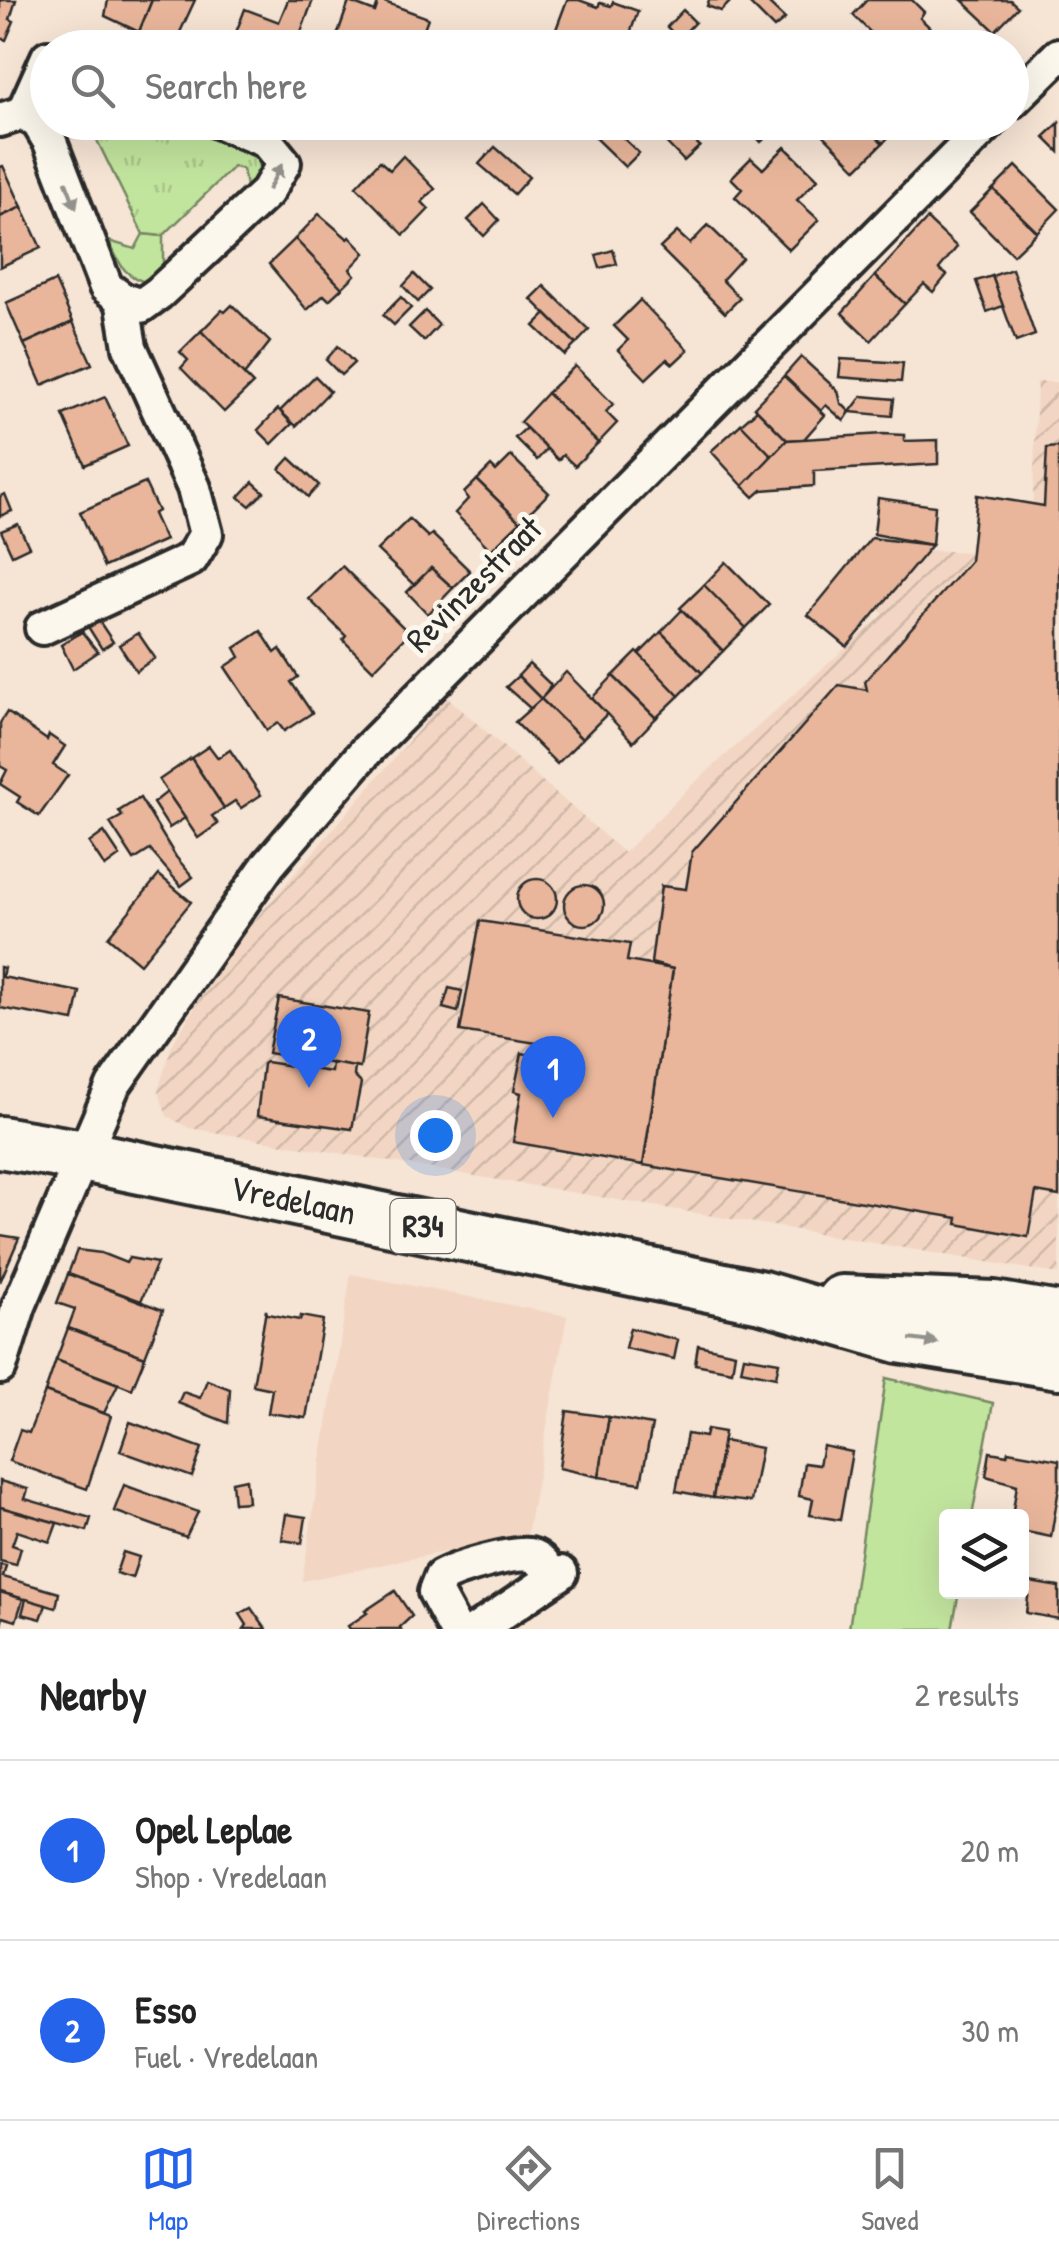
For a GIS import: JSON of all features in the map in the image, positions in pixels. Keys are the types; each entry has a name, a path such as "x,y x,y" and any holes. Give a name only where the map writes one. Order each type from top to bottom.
{"main road":[{"name":"Vredelaan","path":"0,1142 762,1297 899,1337 1059,1363"},
{"name":"Vredelaan","path":"762,1297 994,1307 1059,1318"}],"street":[{"path":"1029,85 1059,54"},
{"path":"12,116 30,86"},
{"path":"49,140 106,286 122,299 142,306 267,192 279,176 284,164 264,140"},
{"name":"Revinzestraat","path":"0,1367 19,1306 113,1086 269,864 366,750 972,140"},
{"path":"42,628 191,560 206,534 194,488 130,348 122,299"},
{"path":"455,1629 435,1592 441,1577 460,1567 530,1555 544,1562 557,1576 478,1629"}],"shaded area":[{"path":"1037,382 1059,382 1059,1274 189,1128 167,1116 158,1091 172,1045 229,950 447,697 624,853 690,787 884,614 866,599 919,550 1031,554"},
{"path":"351,1274 567,1316 527,1535 302,1581"}],"green space":[{"path":"97,140 232,140 255,155 259,171 247,193 243,169 233,167 163,236 143,234"},
{"path":"143,234 163,236 163,276 150,283 128,273 109,241 135,249"},
{"path":"886,1378 993,1403 973,1509 939,1509 939,1599 958,1599 952,1629 849,1629"}],"building":[{"path":"0,0 16,0 10,19 14,21 6,40 0,38"},
{"path":"108,0 152,0 140,30 105,16"},
{"path":"152,0 195,0 181,30 140,30"},
{"path":"288,0 313,0 302,30 237,30 245,9 279,22"},
{"path":"379,0 428,18 424,30 339,30 349,2 375,12"},
{"path":"567,0 598,7 600,3 611,6 613,2 638,11 631,30 556,30"},
{"path":"709,0 732,0 721,11 707,6"},
{"path":"746,0 765,0 785,19 774,28"},
{"path":"867,0 912,0 924,12 920,18 932,30 868,30 853,15"},
{"path":"962,0 1010,0 1018,7 994,30"},
{"path":"683,10 695,22 687,30 667,27"},
{"path":"1059,123 1059,152 1044,137"},
{"path":"597,140 625,140 639,153 625,167"},
{"path":"664,140 693,140 700,146 684,161"},
{"path":"829,140 883,143 857,169"},
{"path":"495,147 529,177 514,194 479,164"},
{"path":"785,147 818,179 797,200 819,220 789,250 735,197 742,189 731,178 751,158 763,169"},
{"path":"403,156 435,189 422,202 429,209 404,235 356,186 380,161 390,170"},
{"path":"3,166 22,207 0,217 0,167"},
{"path":"1016,166 1059,209 1037,232 993,189"},
{"path":"993,189 1037,232 1013,255 970,212"},
{"path":"484,204 499,220 484,236 468,220"},
{"path":"22,207 41,248 0,267 0,217"},
{"path":"319,214 365,253 350,269 355,275 342,288 295,239"},
{"path":"927,219 957,247 939,269 947,275 933,292 924,284 905,304 875,276"},
{"path":"708,225 742,258 722,280 740,298 725,313 660,248 677,232 690,244"},
{"path":"295,239 342,288 329,300 324,295 307,310 269,264"},
{"path":"613,250 617,264 600,268 596,255"},
{"path":"1012,269 1035,335 1016,342 992,276"},
{"path":"414,274 430,290 418,302 403,286"},
{"path":"875,276 905,304 871,341 842,313"},
{"path":"992,276 1003,306 987,312 976,281"},
{"path":"55,281 73,322 24,344 6,303"},
{"path":"544,286 589,330 576,344 531,299"},
{"path":"401,297 411,308 394,325 383,315"},
{"path":"640,300 688,350 673,364 667,359 646,379 618,350 628,340 614,326"},
{"path":"232,305 270,342 244,375 201,331"},
{"path":"425,311 439,325 424,341 409,327"},
{"path":"546,314 576,344 565,355 534,326"},
{"path":"73,322 92,364 42,385 24,344"},
{"path":"201,331 253,384 224,412 181,368 188,360 180,352"},
{"path":"338,346 354,363 341,375 326,360"},
{"path":"801,357 838,391 841,403 850,412 844,421 826,405 821,411 784,376"},
{"path":"841,359 903,363 901,382 839,377"},
{"path":"575,366 613,404 606,412 617,423 598,443 547,393"},
{"path":"315,376 330,391 296,426 280,411"},
{"path":"784,376 825,415 804,439 787,440 754,407"},
{"path":"547,393 598,443 575,466 563,455 558,460 520,422"},
{"path":"862,396 894,399 892,416 850,412"},
{"path":"105,397 128,446 85,465 63,415"},
{"path":"278,409 292,424 272,444 258,430"},
{"path":"757,410 787,440 772,456 741,424"},
{"path":"741,424 772,456 743,486 711,451"},
{"path":"526,428 547,449 537,460 515,438"},
{"path":"904,435 904,441 938,440 938,464 814,471 814,486 762,490 754,497 743,486 787,440"},
{"path":"1059,447 1059,1196 1036,1192 1028,1237 957,1224 958,1218 643,1165 673,969 651,963 661,886 686,889 692,852 839,685 867,690 865,681 970,561 977,495 1044,506 1047,448"},
{"path":"511,456 549,493 520,522 477,480 491,466 496,471"},
{"path":"290,458 319,485 308,497 280,469"},
{"path":"477,480 520,522 491,550 455,513 468,499 464,493"},
{"path":"253,482 264,492 250,506 239,497"},
{"path":"145,483 165,540 104,567 80,512"},
{"path":"5,494 12,511 0,516 0,496"},
{"path":"878,498 935,506 932,545 874,534"},
{"path":"409,519 428,537 432,534 470,571 453,588 431,568 414,585 377,550"},
{"path":"18,524 29,547 12,555 1,531"},
{"path":"871,538 932,545 847,647 808,615"},
{"path":"726,562 769,605 746,628 704,585"},
{"path":"342,566 409,633 373,670 309,599"},
{"path":"431,568 453,588 428,614 407,592"},
{"path":"704,585 746,628 723,651 680,608"},
{"path":"682,610 723,651 702,673 661,632"},
{"path":"97,618 113,642 102,649 87,625"},
{"path":"261,631 275,653 280,649 298,677 291,682 312,713 284,731 278,723 267,730 225,667 240,657 235,648"},
{"path":"82,632 98,652 73,669 61,645"},
{"path":"661,632 702,673 679,696 639,654"},
{"path":"138,633 155,658 136,671 119,645"},
{"path":"637,652 679,696 656,718 613,676"},
{"path":"529,664 551,685 541,699 518,676"},
{"path":"566,672 607,714 582,739 541,699"},
{"path":"518,676 541,699 531,709 506,687"},
{"path":"613,676 656,718 633,742 592,698"},
{"path":"541,699 582,739 557,764 515,722"},
{"path":"7,712 47,740 49,735 65,746 53,765 68,775 39,816 17,802 20,797 0,784 7,770 0,766 0,723"},
{"path":"209,746 218,758 230,750 261,795 241,808 235,801 224,808 191,758"},
{"path":"191,758 224,808 212,816 218,824 198,838 159,780"},
{"path":"167,792 185,818 169,828 153,803"},
{"path":"140,798 193,877 181,886 150,850 134,860 110,823 122,816 119,811"},
{"path":"104,832 120,856 105,867 89,843"},
{"path":"159,875 191,902 140,964 108,937"},
{"path":"537,879 551,885 557,899 551,913 537,919 523,913 517,899 523,885"},
{"path":"584,885 598,891 604,905 598,919 584,925 570,919 564,905 570,891"},
{"path":"480,921 630,944 627,961 673,969 643,1165 513,1142 521,1093 514,1091 522,1053 536,1056 535,1063 558,1068 562,1047 460,1031"},
{"path":"0,967 4,968 2,977 80,992 74,1021 0,1008"},
{"path":"449,988 462,991 458,1012 443,1008"},
{"path":"279,998 369,1013 360,1068 268,1053"},
{"path":"266,1062 331,1072 332,1063 355,1067 354,1076 361,1083 352,1129 257,1116"},
{"path":"0,1235 19,1238 0,1282"},
{"path":"77,1250 101,1253 126,1263 129,1258 157,1263 141,1301 68,1274"},
{"path":"68,1274 163,1310 145,1357 68,1328 75,1309 57,1303"},
{"path":"266,1310 267,1314 300,1320 301,1316 323,1320 306,1418 268,1413 272,1389 253,1385"},
{"path":"68,1328 145,1357 132,1389 56,1360"},
{"path":"630,1328 678,1340 674,1359 625,1348"},
{"path":"698,1345 735,1353 732,1371 695,1364"},
{"path":"744,1356 779,1362 776,1377 741,1370"},
{"path":"56,1360 118,1384 104,1413 45,1392"},
{"path":"207,1380 230,1389 228,1423 178,1403 183,1392 200,1398"},
{"path":"45,1392 111,1416 87,1489 9,1461 20,1430 29,1433"},
{"path":"567,1411 609,1417 599,1477 559,1468"},
{"path":"609,1417 652,1425 641,1483 599,1477"},
{"path":"130,1422 202,1448 192,1477 120,1451"},
{"path":"707,1429 724,1432 713,1498 676,1491 687,1434 705,1437"},
{"path":"723,1441 761,1448 751,1502 713,1498"},
{"path":"823,1446 852,1452 840,1520 810,1515 813,1499 799,1496 804,1463 819,1465"},
{"path":"1008,1451 1059,1460 1051,1537 1029,1532 1029,1509 1013,1509 1017,1485 986,1476 990,1452 1007,1455"},
{"path":"246,1479 248,1502 234,1503 232,1482"},
{"path":"0,1481 28,1489 25,1499 91,1518 87,1531 0,1507"},
{"path":"124,1485 198,1512 186,1537 114,1511"},
{"path":"0,1507 57,1523 50,1542 17,1531 12,1545 21,1548 16,1565 0,1561"},
{"path":"286,1514 306,1517 302,1543 282,1540"},
{"path":"123,1552 139,1557 132,1578 116,1573"},
{"path":"0,1565 6,1566 3,1577 59,1593 56,1608 0,1592"},
{"path":"1030,1582 1059,1587 1059,1619 1026,1613"},
{"path":"395,1591 412,1616 401,1629 350,1629 348,1626 365,1611"},
{"path":"0,1592 23,1599 16,1621 3,1617 0,1629"},
{"path":"26,1599 46,1605 41,1619 22,1614"},
{"path":"251,1608 266,1629 244,1629 247,1625 240,1614"}],"place":[{"name":"Esso","path":"309,1088"},
{"name":"Opel Leplae","path":"553,1118"}]}
